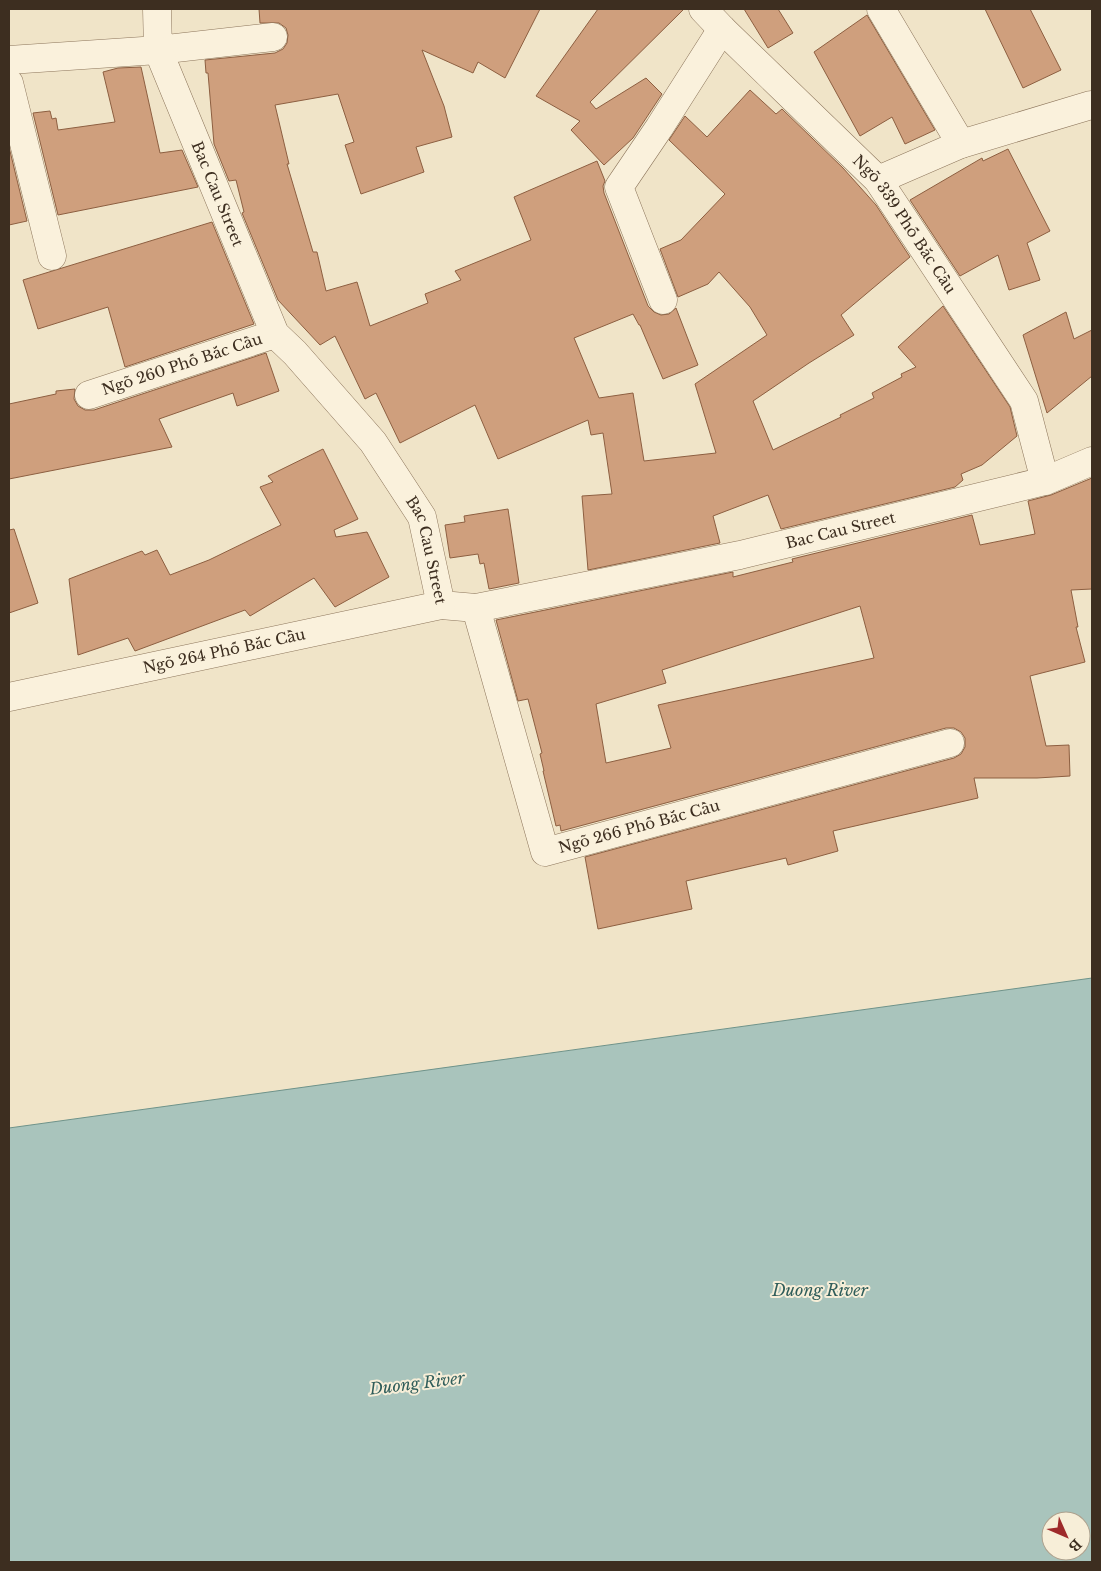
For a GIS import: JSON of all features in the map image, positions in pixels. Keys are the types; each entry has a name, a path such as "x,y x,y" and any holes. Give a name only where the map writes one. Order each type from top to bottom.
{"street":[{"path":"157,9 158,50"},
{"name":"Ngõ 339 Phố Bắc Cầu","path":"703,9 878,180 1024,401 1045,481"},
{"path":"881,9 961,144"},
{"path":"663,300 618,187 659,128 722,29"},
{"path":"9,60 158,50 274,37"},
{"name":"Bac Cau Street","path":"158,50 275,334 295,353 373,442 422,517 441,605 476,608 740,555 1045,481 1092,461"},
{"path":"9,83 52,256"},
{"path":"878,180 961,144 1091,104"},
{"name":"Ngõ 260 Phố Bắc Cầu","path":"89,395 275,334"},
{"name":"Ngõ 264 Phố Bắc Cầu","path":"9,697 441,605"},
{"name":"Ngõ 266 Phố Bắc Cầu","path":"476,608 545,852 950,743"}],"water":[{"name":"Duong River","path":"1092,978 1092,1562 9,1562 9,1128"}],"building":[{"path":"259,9 540,9 505,78 478,62 473,73 422,50 444,106 452,137 416,147 424,172 361,194 345,145 354,142 338,94 275,105 289,164 287,164 313,252 317,252 326,291 357,282 370,326 428,303 425,294 461,280 455,271 531,240 514,197 597,161 605,181 603,186 604,193 648,306 654,312 661,315 669,314 676,308 698,365 663,379 640,325 633,314 574,338 599,398 633,393 644,461 716,453 695,384 767,335 750,307 719,272 708,284 678,297 660,249 681,240 725,194 669,140 685,116 707,137 750,90 776,114 782,109 843,168 876,205 910,257 841,315 854,335 753,401 773,450 841,417 840,415 874,398 872,393 902,377 901,374 916,367 898,347 943,306 1010,407 1017,436 982,465 961,474 963,480 955,487 781,529 768,495 713,516 720,543 588,570 582,496 612,494 603,433 591,435 588,420 498,459 475,405 400,443 376,393 365,399 335,336 320,345 278,300 242,213 244,212 236,180 229,181 214,144 208,73 206,73 205,60 275,53 283,49 287,43 288,35 286,28 279,23 260,23"},
{"path":"598,9 684,9 590,102 596,109 646,78 662,94 633,138 604,165 571,130 580,121 536,96"},
{"path":"744,9 778,9 793,33 768,48"},
{"path":"985,9 1030,9 1061,70 1023,88"},
{"path":"867,15 935,130 905,144 892,117 860,136 814,52"},
{"path":"141,67 160,153 182,150 198,187 58,215 33,113 50,111 52,119 56,118 58,130 115,122 103,72 118,68"},
{"path":"9,147 27,221 9,225"},
{"path":"1008,149 1050,231 1027,243 1040,280 1009,290 998,255 960,276 910,200 982,158 983,161"},
{"path":"212,222 254,324 125,367 108,307 38,329 23,280"},
{"path":"1066,312 1074,339 1092,330 1092,376 1047,413 1023,335"},
{"path":"266,353 279,391 237,406 233,393 159,419 172,447 9,479 9,404 56,394 56,391 75,389 74,399 78,406 85,410 94,410"},
{"path":"323,449 358,519 334,530 336,537 367,532 389,577 335,607 314,578 250,616 245,610 135,651 128,638 78,655 69,579 142,551 145,555 157,550 170,575 209,560 281,525 260,487 273,482 268,476"},
{"path":"1092,478 1092,589 1071,590 1078,627 1076,627 1085,662 1030,676 1046,746 1069,745 1070,776 974,778 978,798 833,831 838,851 788,865 786,858 686,881 692,909 598,929 585,857 954,758 961,754 965,747 965,738 961,732 954,728 946,728 561,831 560,825 556,826 543,771 540,754 542,753 528,699 518,701 496,620 733,572 733,577 793,562 792,559 972,515 980,545 1035,534 1028,501 1051,495","holes":["860,606 874,658 658,705 671,748 606,763 596,704 666,683 662,670"]},
{"path":"508,509 519,583 489,589 484,563 480,564 478,554 450,558 445,525 465,522 464,516"},
{"path":"14,529 38,603 9,613 9,530"}]}
